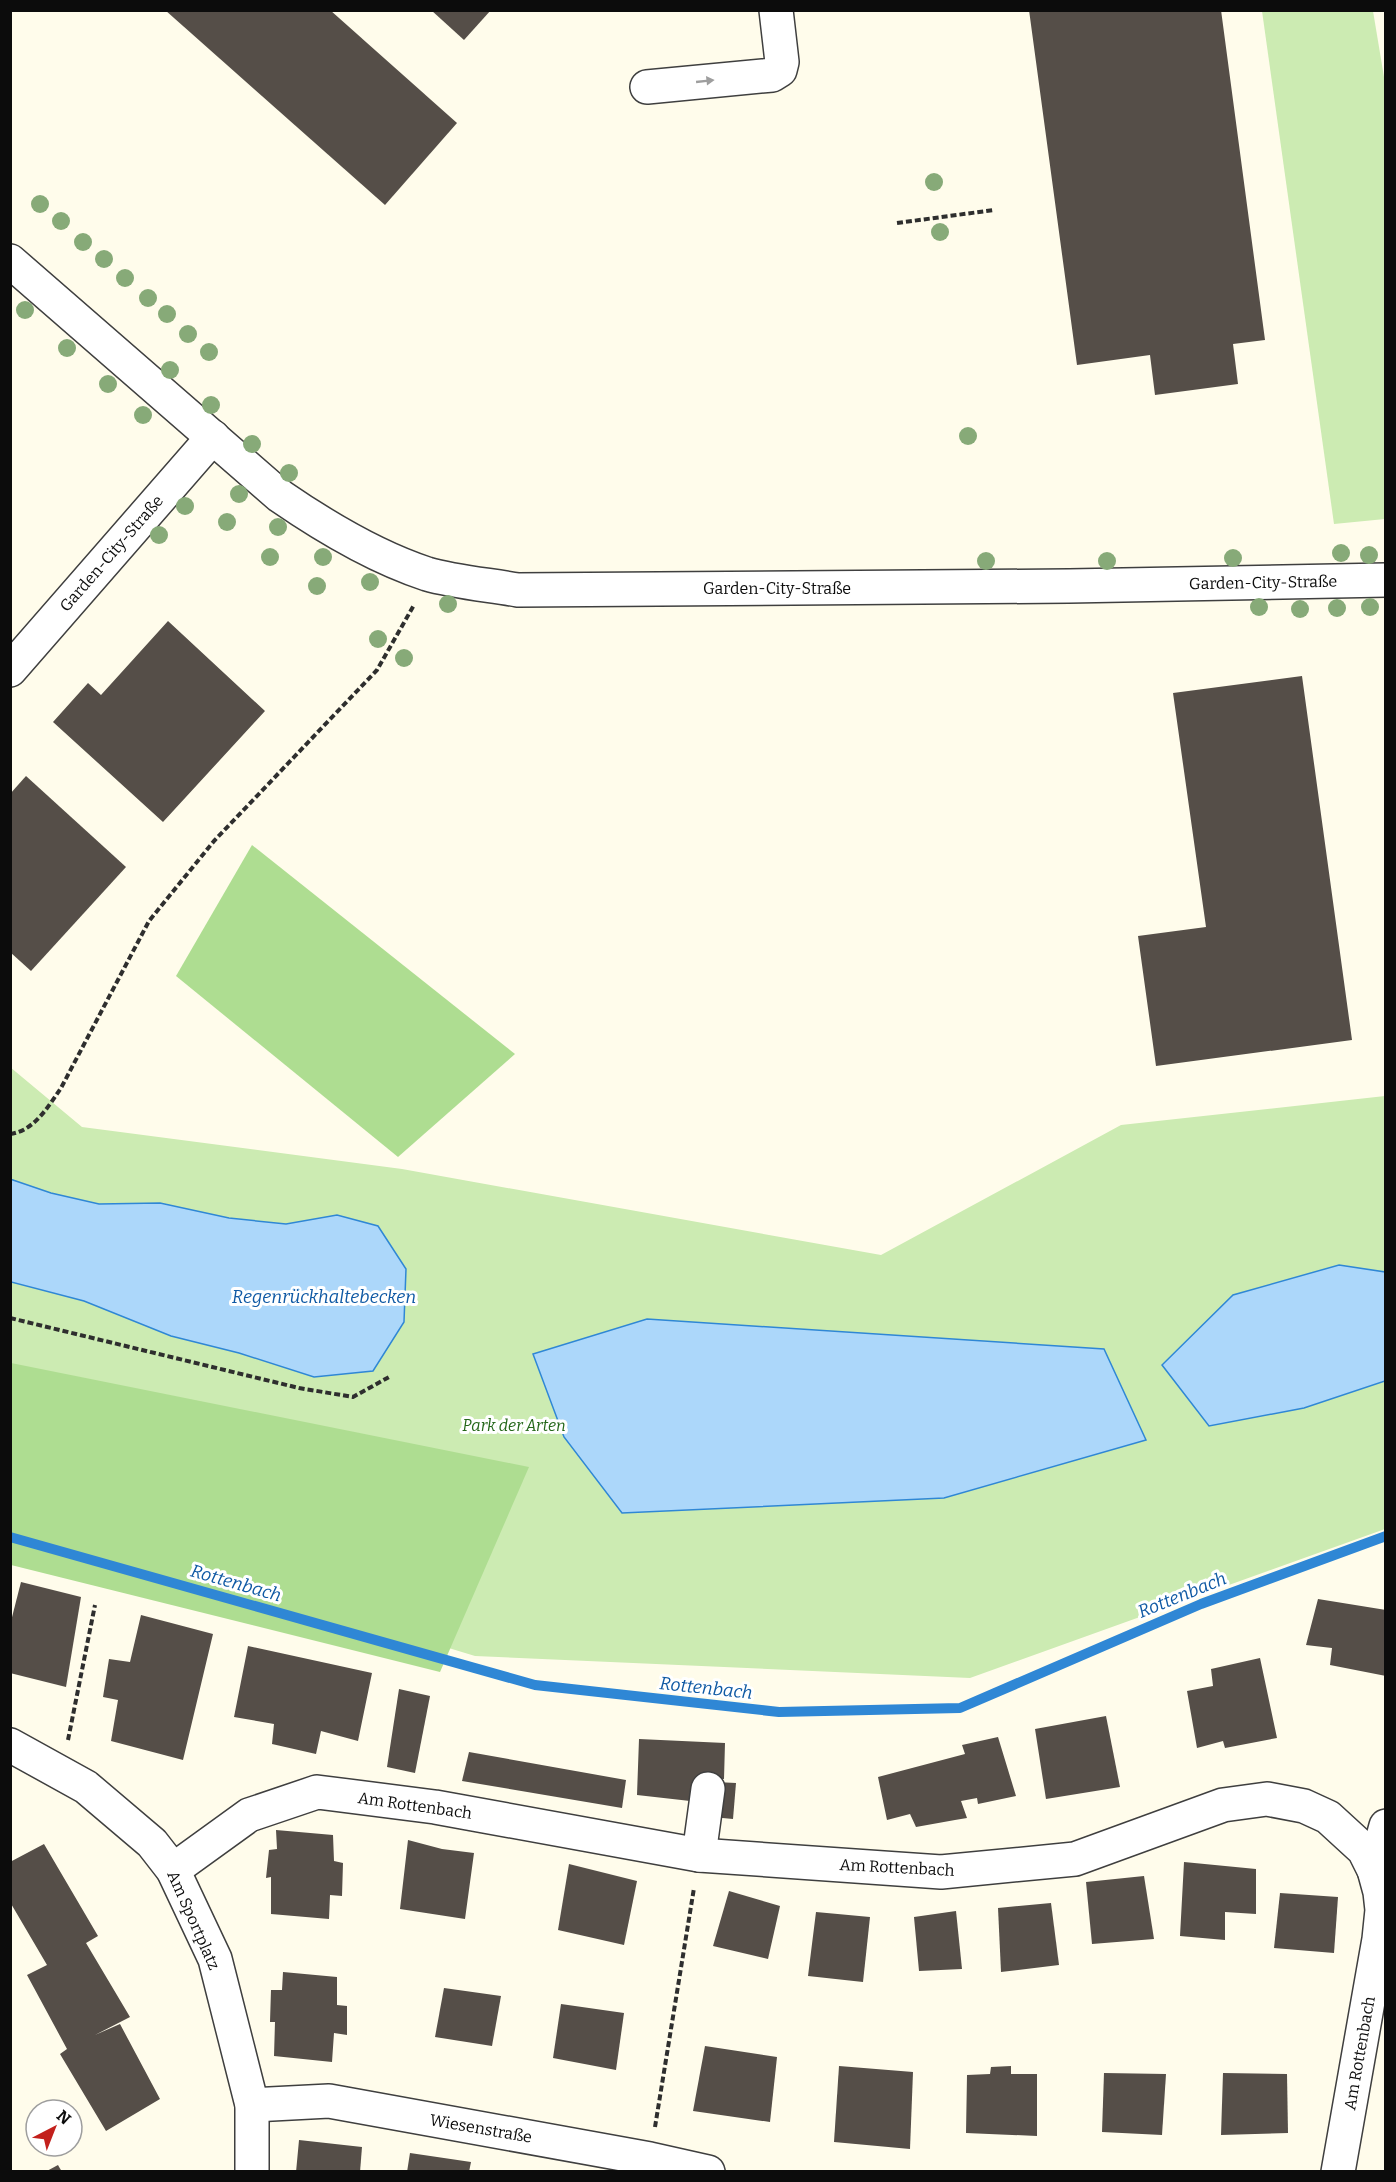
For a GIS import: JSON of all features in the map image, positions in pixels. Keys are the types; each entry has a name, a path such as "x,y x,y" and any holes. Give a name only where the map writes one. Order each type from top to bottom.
{"street":[{"path":"647,87 772,75 780,70 782,62 776,10"},
{"name":"Garden-City-Straße","path":"10,261 280,496 316,521 390,560 429,574 518,590 1057,586 1386,580"},
{"name":"Garden-City-Straße","path":"10,670 213,437"},
{"name":"Am Sportplatz","path":"10,1745 86,1787 152,1843 174,1870 214,1959 252,2104 252,2172"},
{"path":"699,1855 708,1789"},
{"name":"Am Rottenbach","path":"174,1870 249,1815 317,1792 435,1807 699,1855 941,1872 1075,1859 1223,1804 1267,1799 1304,1806 1329,1817 1364,1850 1374,1870 1382,1910 1379,1939 1338,2172"},
{"path":"1374,1870 1386,1826"},
{"name":"Wiesenstraße","path":"252,2104 329,2101 650,2159 708,2172"}],"path":[{"path":"897,224 994,210"},
{"path":"10,1134 22,1133 43,1113 61,1088 149,921 214,841 377,670 408,618 429,574"},
{"path":"10,1318 299,1388 353,1397 389,1377"},
{"path":"61,1773 95,1605"},
{"path":"650,2159 699,1855"}],"green space":[{"path":"1262,11 1373,11 1386,89 1385,519 1334,524"},
{"path":"252,845 515,1054 398,1157 176,976"},
{"name":"Park der Arten","path":"10,1067 82,1127 402,1169 881,1255 1121,1125 1385,1096 1385,1529 970,1678 475,1656 11,1515"},
{"path":"11,1363 529,1467 440,1672 11,1565"}],"water":[{"name":"Regenrückhaltebecken","path":"10,1179 51,1193 99,1204 160,1203 229,1218 286,1224 337,1215 378,1226 406,1269 404,1322 373,1371 314,1377 239,1353 171,1336 84,1301 11,1282"},
{"path":"1339,1265 1385,1272 1385,1381 1304,1408 1209,1426 1162,1365 1233,1295"},
{"path":"647,1319 1104,1349 1146,1440 944,1498 622,1513 564,1437 533,1354"}],"building":[{"path":"165,10 330,10 457,123 385,205"},
{"path":"431,10 491,10 464,40"},
{"path":"1029,10 1221,10 1265,340 1233,344 1238,384 1155,395 1150,355 1077,365"},
{"path":"168,621 265,711 163,822 53,722 88,683 101,695"},
{"path":"1302,676 1352,1040 1156,1066 1138,936 1206,927 1173,693"},
{"path":"26,776 126,867 31,971 10,952 10,794"},
{"path":"21,1582 81,1597 66,1687 10,1673 10,1625"},
{"path":"1318,1599 1386,1610 1386,1676 1330,1665 1332,1648 1306,1645"},
{"path":"141,1615 213,1634 183,1760 111,1741 118,1700 103,1697 109,1659 130,1662"},
{"path":"248,1646 372,1673 358,1741 321,1731 316,1754 272,1744 274,1724 234,1717"},
{"path":"1260,1658 1277,1738 1225,1748 1223,1741 1197,1748 1187,1691 1213,1686 1211,1669"},
{"path":"399,1689 430,1696 415,1773 387,1767"},
{"path":"1106,1716 1120,1787 1046,1799 1035,1729"},
{"path":"998,1737 1016,1796 978,1804 977,1798 961,1801 967,1818 916,1827 910,1814 887,1820 878,1777 965,1754 962,1745"},
{"path":"639,1739 725,1743 724,1779 700,1777 699,1802 637,1795"},
{"path":"469,1752 626,1780 622,1808 462,1781"},
{"path":"716,1782 736,1783 733,1819 712,1817"},
{"path":"276,1830 333,1835 334,1861 343,1863 342,1896 330,1895 329,1919 271,1914 271,1877 266,1878 269,1850 277,1849"},
{"path":"408,1840 442,1849 474,1853 465,1919 400,1909"},
{"path":"44,1844 98,1936 86,1943 130,2017 95,2035 120,2024 160,2099 106,2131 60,2054 67,2049 27,1975 47,1965 10,1902 10,1862"},
{"path":"1184,1862 1256,1869 1256,1914 1225,1912 1225,1940 1180,1936"},
{"path":"569,1864 637,1881 624,1945 558,1930"},
{"path":"1144,1876 1154,1939 1092,1944 1086,1882"},
{"path":"729,1891 780,1906 768,1959 713,1946"},
{"path":"1280,1893 1338,1897 1334,1953 1274,1948"},
{"path":"1051,1903 1059,1965 1001,1972 998,1908"},
{"path":"956,1911 962,1969 919,1971 914,1917"},
{"path":"816,1912 870,1917 863,1982 808,1976"},
{"path":"283,1972 337,1977 337,2005 347,2006 347,2035 334,2033 332,2062 274,2056 275,2022 270,2022 271,1990 282,1990"},
{"path":"444,1988 501,1996 492,2046 435,2037"},
{"path":"561,2004 624,2013 616,2070 553,2058"},
{"path":"705,2046 777,2057 770,2122 693,2111"},
{"path":"839,2066 913,2072 910,2149 834,2142"},
{"path":"1011,2066 1011,2074 1037,2074 1037,2136 966,2133 967,2075 990,2074 991,2067"},
{"path":"1104,2073 1166,2074 1162,2135 1102,2132"},
{"path":"1223,2073 1287,2074 1288,2133 1221,2135"},
{"path":"299,2140 362,2147 360,2172 296,2172"},
{"path":"410,2153 471,2162 469,2172 407,2172"},
{"path":"58,2165 62,2172 45,2172"}],"waterway":[{"name":"Rottenbach","path":"10,1537 535,1685 779,1712 960,1708 1201,1604 1386,1536"}]}
